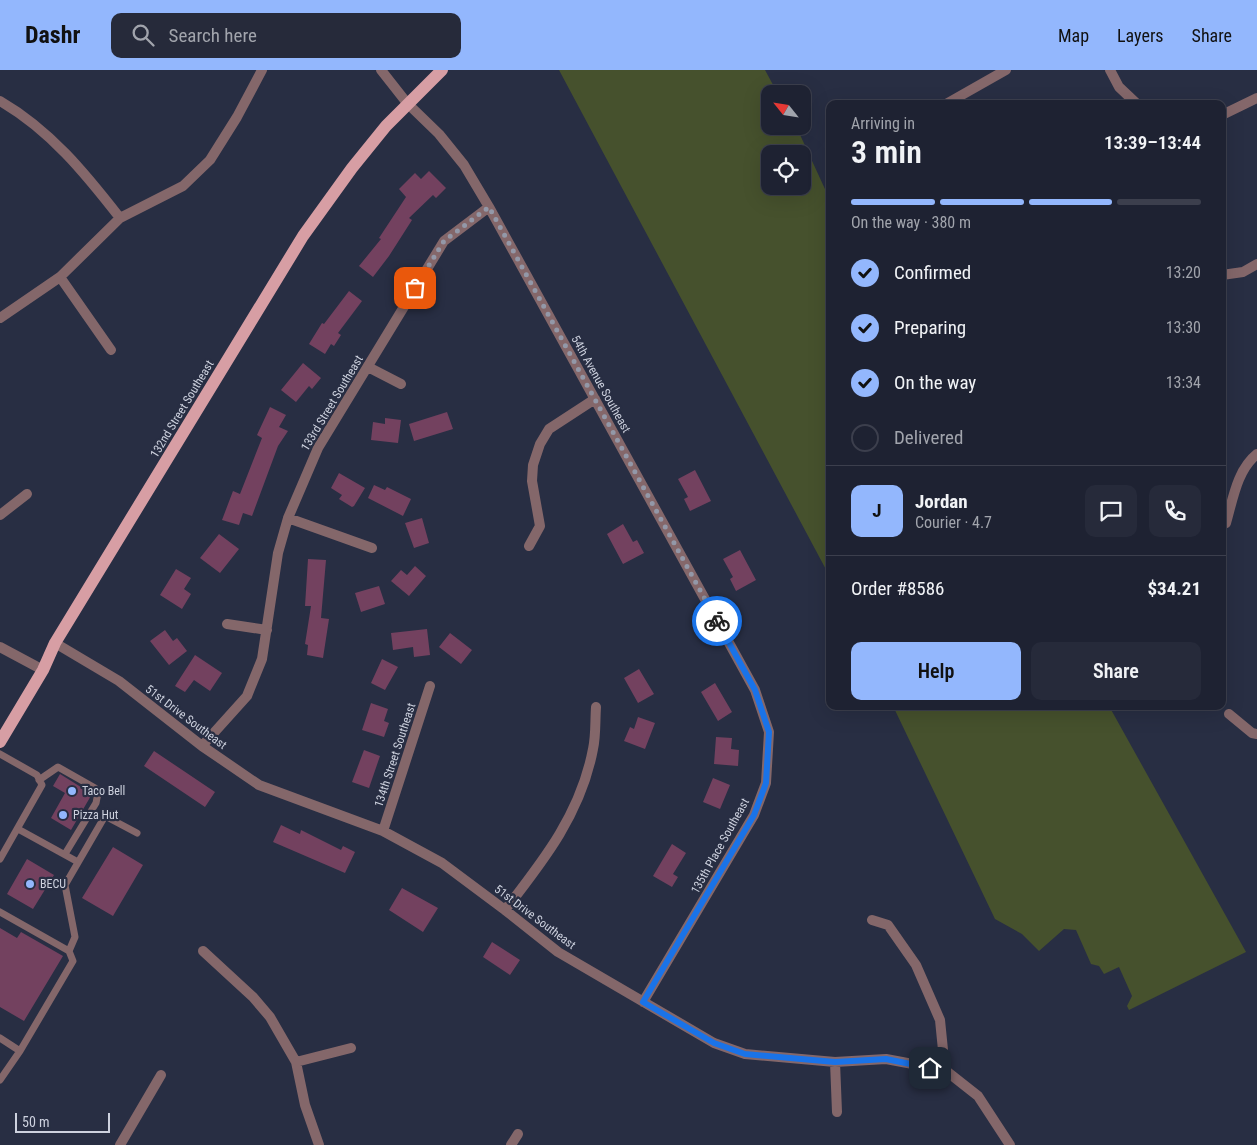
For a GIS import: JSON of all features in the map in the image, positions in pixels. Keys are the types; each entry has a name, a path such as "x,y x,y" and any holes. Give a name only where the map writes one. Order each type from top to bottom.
{"main road":[{"name":"132nd Street Southeast","path":"0,742 42,670 55,643 303,236 352,168 407,103 442,70"}],"street":[{"name":"54th Avenue Southeast","path":"381,70 407,103 439,134 464,165 489,207 755,690"},
{"path":"960,100 1006,70"},
{"path":"1110,70 1119,87 1133,100"},
{"path":"0,318 60,276 120,218 183,186 210,160 237,117 260,71"},
{"path":"1226,113 1257,98"},
{"path":"0,101 45,132 83,171 120,218"},
{"name":"133rd Street Southeast","path":"202,746 247,696 262,659 278,553 288,518 318,448 444,241 489,207"},
{"path":"1226,274 1244,272 1257,264"},
{"path":"60,276 112,350"},
{"path":"368,367 401,384"},
{"path":"529,546 540,526 532,481 533,466 540,444 549,429 595,399"},
{"path":"1226,523 1236,485 1249,460 1257,454"},
{"path":"0,515 26,494"},
{"path":"288,518 372,548"},
{"path":"228,624 267,630"},
{"name":"51st Drive Southeast","path":"55,643 119,681 202,746 259,786 384,831 442,863 558,952 714,1043 745,1054 835,1062 886,1059 945,1070 978,1096 1010,1145"},
{"path":"0,647 42,670"},
{"name":"134th Street Southeast","path":"384,831 430,686"},
{"name":"135th Place Southeast","path":"643,1002 754,815 766,783 769,732 755,690"},
{"path":"505,910 550,852 579,799 593,749 596,707"},
{"path":"1229,714 1252,733 1257,734"},
{"path":"872,920 888,925 916,964 940,1020 945,1070"},
{"path":"203,951 253,997 270,1018 296,1062 305,1105 319,1145"},
{"path":"296,1062 351,1048"},
{"path":"835,1062 837,1112"},
{"path":"120,1145 161,1076"},
{"path":"511,1145 518,1134"}],"lane":[{"path":"0,754 37,775 42,785 0,859"},
{"path":"39,780 58,767 95,788 98,793 96,803 65,854"},
{"path":"69,951 75,937 64,885 105,816 137,834"},
{"path":"18,829 78,862"},
{"path":"0,912 69,951 73,961 20,1051 0,1080"},
{"path":"0,1038 20,1051"}],"green space":[{"path":"559,70 765,70 773,85 761,85 761,135 800,135 805,145 761,145 761,195 811,195 811,159 826,191 826,570"},
{"path":"895,710 1111,710 1246,952 1129,1010 1127,1006 1132,996 1119,967 1104,974 1099,966 1091,964 1076,930 1064,929 1039,951 1022,934 995,919"}],"building":[{"path":"429,171 446,188 436,198 433,195 409,218 412,220 373,277 359,266 381,239 379,238 406,197 399,189 415,173 421,179"},
{"path":"349,291 362,301 338,333 341,335 334,346 331,344 325,354 309,344 322,323 324,324"},
{"path":"303,363 321,378 312,389 309,386 296,402 281,390"},
{"path":"270,407 286,415 279,427 288,431 278,446 252,516 243,513 239,525 222,520 233,491 240,494 262,438 257,435"},
{"path":"447,412 453,429 414,441 409,424"},
{"path":"385,418 401,420 398,443 371,440 373,422 385,424"},
{"path":"695,470 711,501 690,511 684,499 688,497 678,479"},
{"path":"339,473 365,488 352,507 339,499 342,495 331,488"},
{"path":"374,485 385,490 387,487 411,499 403,516 368,498"},
{"path":"422,518 429,543 414,548 405,523"},
{"path":"623,524 633,542 637,540 644,553 623,564 607,534"},
{"path":"219,534 239,549 220,573 200,558"},
{"path":"740,550 756,580 736,591 730,579 733,577 723,559"},
{"path":"308,559 326,560 321,618 329,619 323,658 307,655 308,645 305,644 311,606 305,606"},
{"path":"415,566 426,576 409,596 391,581 401,570 407,575"},
{"path":"176,569 191,578 184,589 191,594 182,609 160,595"},
{"path":"379,586 385,604 361,612 355,593"},
{"path":"427,629 430,655 414,657 413,647 393,650 391,633"},
{"path":"165,630 173,641 177,638 187,651 169,665 150,641"},
{"path":"450,633 472,650 461,664 439,647"},
{"path":"195,655 222,673 210,691 194,680 185,692 175,686"},
{"path":"382,659 398,667 385,690 371,683"},
{"path":"639,669 654,694 638,703 624,678"},
{"path":"715,683 732,712 718,721 701,692"},
{"path":"371,703 388,709 384,721 389,723 384,737 362,730"},
{"path":"638,717 655,723 645,749 624,741 630,727 634,729"},
{"path":"716,737 732,738 731,749 739,750 738,766 714,764"},
{"path":"364,750 380,756 369,788 352,782"},
{"path":"154,751 215,792 205,807 144,766"},
{"path":"60,774 92,794 71,830 51,818 65,793 53,786"},
{"path":"713,778 730,785 720,809 703,802"},
{"path":"281,825 300,834 301,830 341,850 343,846 355,852 345,873 273,842"},
{"path":"672,844 686,853 673,874 678,877 672,887 653,876"},
{"path":"113,847 143,865 113,916 82,898"},
{"name":"BECU","path":"27,859 54,875 33,909 7,894"},
{"path":"402,888 438,908 423,932 389,910"},
{"path":"0,928 17,938 21,932 63,956 24,1021 0,1007"},
{"path":"492,942 520,960 510,975 483,957"}],"way so far":[{"path":"415,288 444,241 489,207 717,621"}],"place":[{"name":"Taco Bell","path":"72,791"},
{"name":"Pizza Hut","path":"63,815"},
{"name":"BECU","path":"30,884"}],"route":[{"path":"717,621 755,690 769,732 766,783 754,815 643,1002 714,1043 745,1054 835,1062 886,1059 930,1068"}]}
